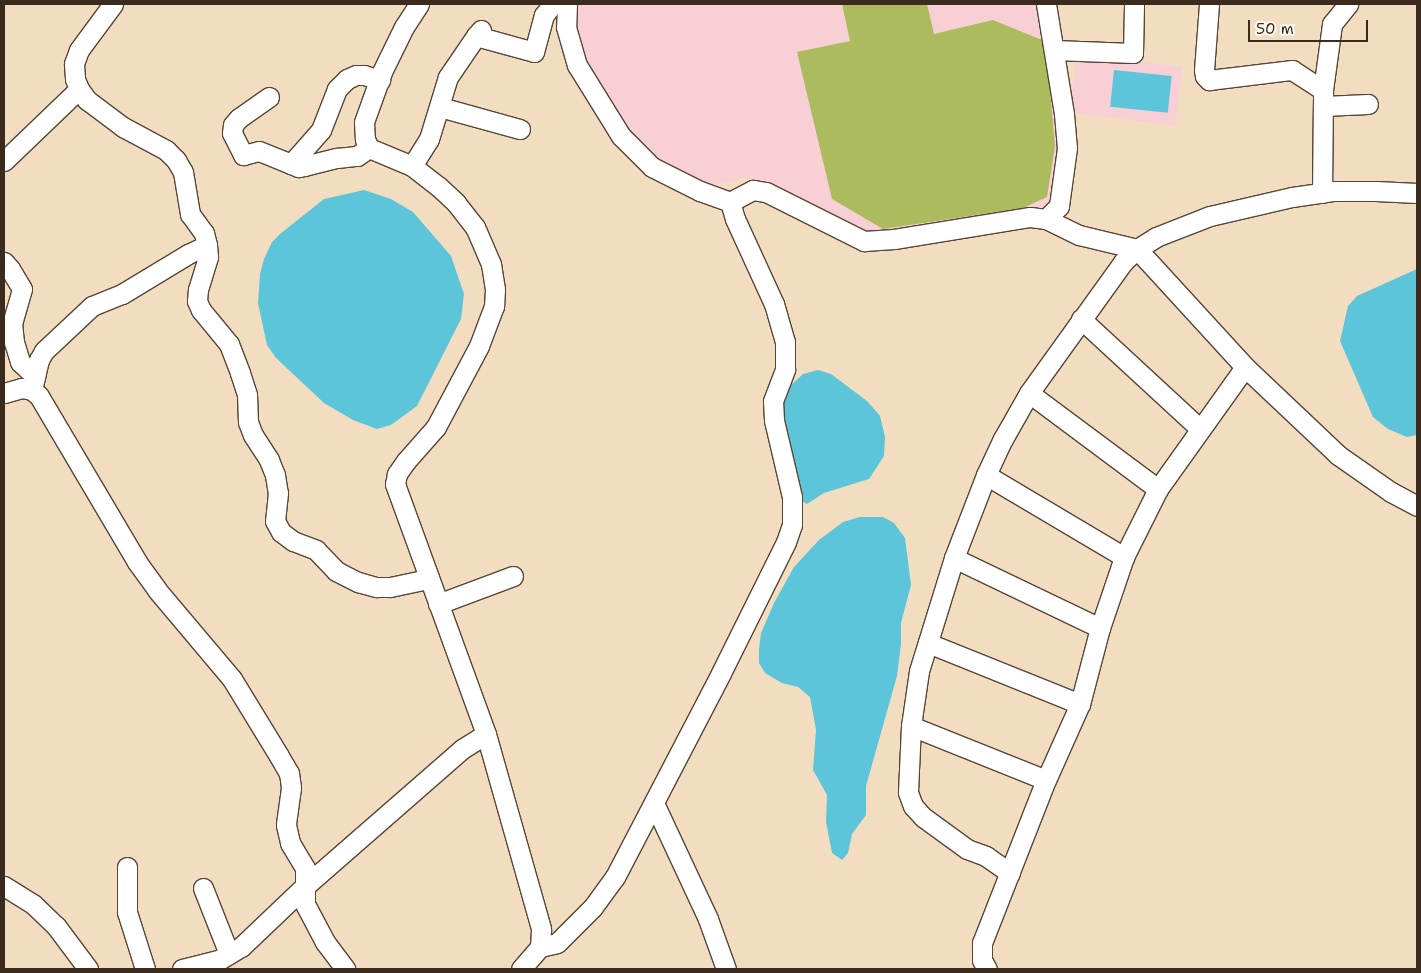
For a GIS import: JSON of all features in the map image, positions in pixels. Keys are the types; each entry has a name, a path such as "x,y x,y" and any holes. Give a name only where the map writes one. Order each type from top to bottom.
{"street":[{"path":"113,4 79,50 74,64 75,78 79,89 87,100 124,127 166,150 176,160 183,172 190,214 204,233 207,245 208,257 198,289 197,301 205,316 229,344 240,373 247,394 250,429 275,476 278,493 275,521 281,532 294,541 316,550 336,571 358,582 390,587 429,579"},
{"path":"417,4 404,27 380,80 364,122 363,131 369,148 412,166 456,203 475,227 491,264 495,289 494,306 479,346 436,427 396,474 395,484 486,734 541,928 540,947"},
{"path":"412,166 429,139 448,77 478,33 534,52 544,14 553,4"},
{"path":"567,4 566,27 577,65 621,136 652,167 707,194 730,202 753,190 766,192 864,241 894,239 1030,217 1046,219 1079,236 1137,249 1245,367 1338,455 1391,492 1417,506"},
{"path":"1046,4 1067,148 1059,206 1046,219"},
{"path":"1054,50 1133,53 1134,4"},
{"path":"1209,4 1204,70 1209,80 1292,70 1323,98 1368,104"},
{"path":"1322,193 1323,98 1332,24 1348,4"},
{"path":"291,164 320,130 337,89 356,75 364,75 380,80"},
{"path":"4,161 79,89"},
{"path":"269,97 239,118 233,125 232,133 243,155 259,152 298,168 338,158 357,156 369,148"},
{"path":"440,106 520,129"},
{"path":"1010,872 986,856 966,849 923,817 913,806 908,792 911,726 919,671 954,558 986,475 1003,439 1029,393 1080,319 1123,262 1137,249 1156,238 1210,216 1292,197 1322,193 1376,191 1417,193"},
{"path":"521,969 540,947 557,943 593,907 615,876 726,664 786,542 792,525 792,497 774,420 773,401 785,370 785,342 774,304 735,219 730,202"},
{"path":"33,383 39,360 44,351 92,306 122,294 188,254 207,245"},
{"path":"4,262 10,268 22,289 12,322 14,342 20,362 138,562 157,590 232,679 289,773 291,788 286,825 290,843 305,868 304,904 325,942 345,969"},
{"path":"1080,319 1200,429"},
{"path":"987,969 982,960 982,942 1046,780 1080,704 1100,628 1124,557 1158,489 1245,367"},
{"path":"4,393 33,383"},
{"path":"1029,393 1158,489"},
{"path":"986,475 1124,557"},
{"path":"954,558 1100,628"},
{"path":"438,604 513,576"},
{"path":"928,643 1080,704"},
{"path":"911,726 1046,780"},
{"path":"182,969 219,960 241,947 304,887 462,749 486,734"},
{"path":"654,803 708,919 726,969"},
{"path":"127,867 128,912 145,969"},
{"path":"4,886 33,904 56,926 88,969"},
{"path":"203,888 229,954"}],"shaded area":[{"path":"578,4 1039,4 1060,146 1053,201 1034,210 866,236 760,180 744,178 706,187 658,160 628,130 587,63 576,28"},
{"path":"1077,54 1182,67 1175,125 1070,113"}],"green space":[{"path":"842,4 927,4 934,34 993,20 1042,40 1050,89 1055,146 1047,197 1023,208 883,229 832,199 797,52 850,41"}],"water":[{"path":"1114,70 1172,76 1168,113 1110,107"},
{"path":"364,190 391,199 413,212 451,256 464,294 461,319 417,406 391,425 377,429 353,420 324,403 276,358 267,345 258,303 260,274 264,259 272,242 324,199"},
{"path":"1417,269 1417,435 1407,437 1388,429 1373,417 1340,341 1348,306 1357,296"},
{"path":"818,370 831,374 867,401 880,416 885,437 884,456 869,479 824,493 807,504 799,500 779,411 789,387 803,374"},
{"path":"860,517 883,517 894,523 905,538 911,585 901,623 901,644 897,676 866,786 866,815 852,834 848,853 842,860 832,853 826,822 827,795 813,770 816,730 810,697 798,687 782,683 765,673 759,663 759,649 761,633 774,603 794,567 819,540 843,522"}]}
